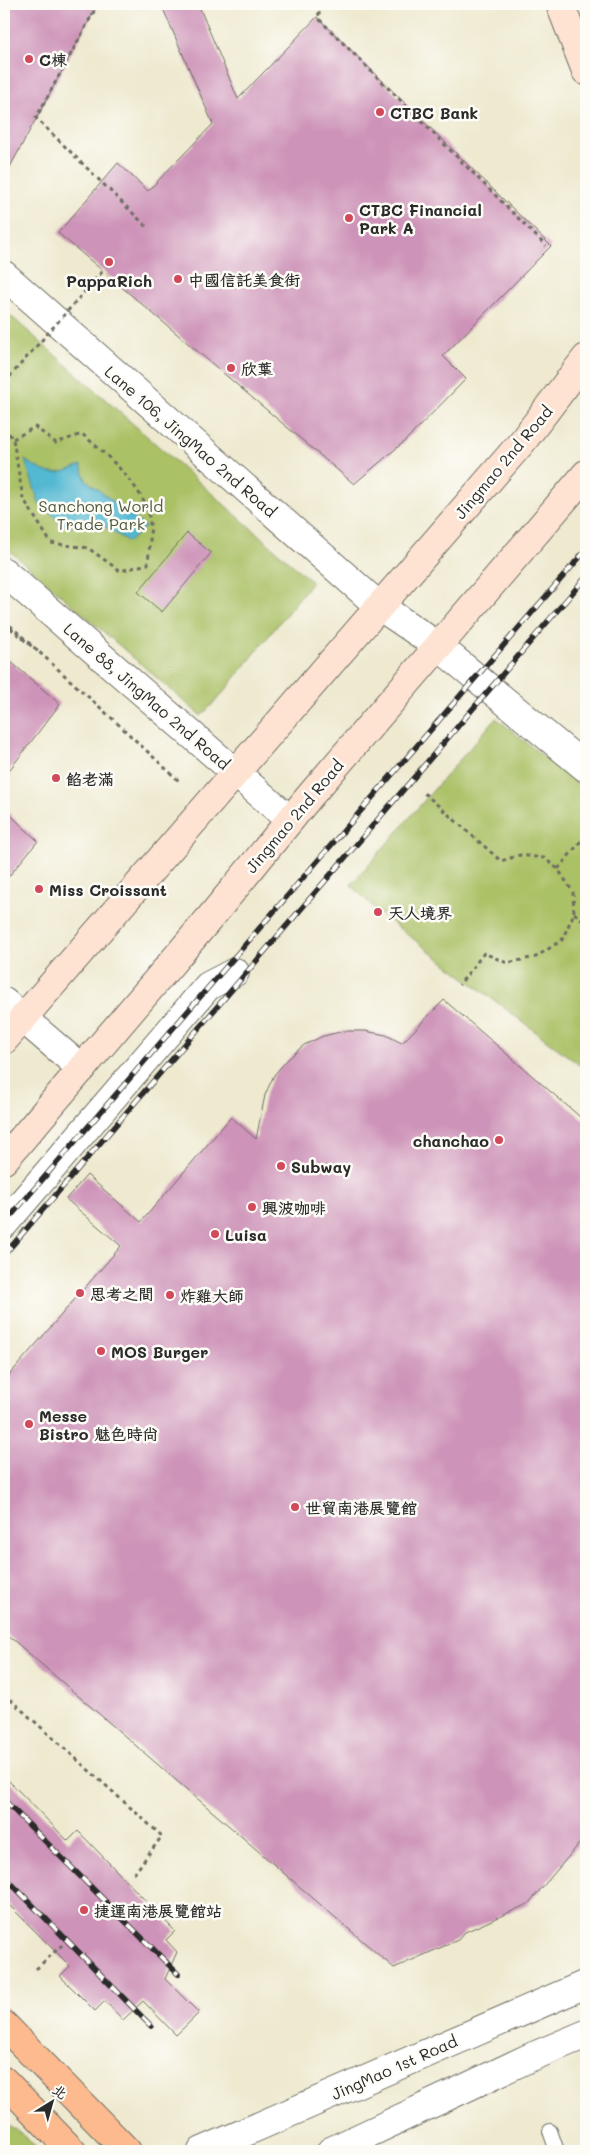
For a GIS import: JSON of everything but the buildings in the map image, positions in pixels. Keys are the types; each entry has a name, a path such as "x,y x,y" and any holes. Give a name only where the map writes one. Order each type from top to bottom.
{"main road":[{"path":"560,4 586,70"},
{"name":"Jingmao 2nd Road","path":"4,1040 13,1010 236,773 522,442 586,358"},
{"name":"Jingmao 2nd Road","path":"4,1160 290,820 586,474"},
{"path":"4,2025 128,2151"},
{"path":"4,2081 72,2151"}],"street":[{"name":"Lane 106, JingMao 2nd Road","path":"4,275 379,606 438,646 586,768"},
{"name":"Lane 88, JingMao 2nd Road","path":"4,572 290,820"},
{"path":"4,1224 208,986 235,972"},
{"path":"13,1010 82,1069"},
{"name":"JingMao 1st Road","path":"202,2151 586,1984"},
{"path":"331,2151 529,2058 586,2034"}],"lane":[{"path":"550,2131 557,2151"}],"path":[{"path":"98,4 36,118 147,227"},
{"path":"321,4 318,18 546,246"},
{"path":"4,384 103,271"},
{"path":"4,428 12,439 23,498 51,543 88,548 120,571 148,564 149,516 137,490 106,453 82,434 56,443 35,427 12,439"},
{"path":"506,643 586,547"},
{"path":"4,622 41,654"},
{"path":"4,622 179,781"},
{"path":"424,793 501,861 520,855 544,858 558,869 572,892 574,913 562,940 536,958 507,963 484,953 459,985"},
{"path":"558,869 586,835"},
{"path":"574,913 586,923"},
{"path":"4,1694 162,1836 134,1874"},
{"path":"36,1969 62,1945"}],"green space":[{"name":"Sanchong World Trade Park","path":"4,310 312,582 224,692 201,716 4,546"},
{"path":"496,718 586,791 586,1070 378,912 351,885"},
{"path":"4,2122 25,2136 39,2151 4,2151"}],"water":[{"path":"25,460 46,472 52,473 64,472 81,465 86,480 145,527 129,542 99,523 88,526 66,526 39,503"}],"railway":[{"path":"4,1224 586,550"},
{"path":"4,1255 586,577"},
{"path":"4,1800 178,1974"},
{"path":"4,1876 151,2026"}],"place":[{"name":"C棟","path":"29,59"},
{"name":"CTBC Bank","path":"380,112"},
{"name":"CTBC Financial Park A","path":"349,218"},
{"name":"PappaRich","path":"109,262"},
{"name":"中國信託美食街","path":"178,279"},
{"name":"欣葉","path":"231,368"},
{"name":"餡老滿","path":"56,778"},
{"name":"Miss Croissant","path":"39,889"},
{"name":"天人境界","path":"378,912"},
{"name":"chanchao","path":"499,1140"},
{"name":"Subway","path":"281,1166"},
{"name":"興波咖啡","path":"252,1207"},
{"name":"Luisa","path":"215,1234"},
{"name":"思考之間","path":"80,1293"},
{"name":"炸雞大師","path":"170,1295"},
{"name":"MOS Burger","path":"101,1351"},
{"name":"Messe Bistro 魅色時尚","path":"29,1424"},
{"name":"世貿南港展覽館","path":"295,1507"},
{"name":"捷運南港展覽館站","path":"84,1910"}]}
